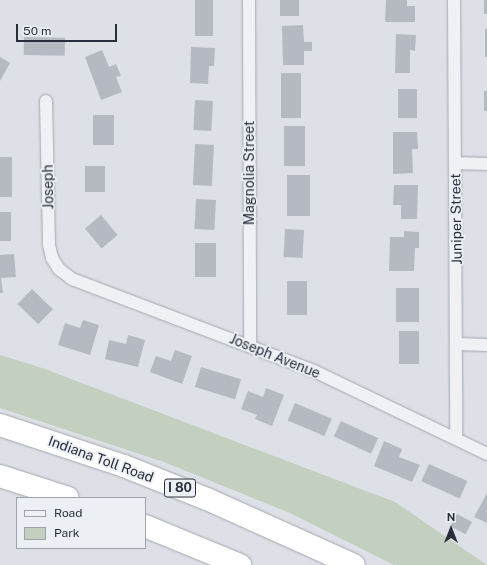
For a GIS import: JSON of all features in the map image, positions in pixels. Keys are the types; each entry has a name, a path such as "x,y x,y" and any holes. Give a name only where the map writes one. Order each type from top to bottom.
{"highway":[{"name":"Indiana Toll Road","path":"0,425 124,466 200,496 354,565"},
{"path":"0,476 65,497"},
{"path":"146,526 240,565"}],"street":[{"name":"Magnolia Street","path":"248,0 250,345"},
{"name":"Juniper Street","path":"454,0 457,344 456,438"},
{"name":"Joseph","path":"46,102 49,245 52,258 59,270"},
{"path":"456,163 487,164"},
{"name":"Joseph Avenue","path":"59,270 72,279 250,345 328,378 487,454"},
{"path":"457,344 487,345"}],"green space":[{"path":"0,355 45,369 395,502 487,565 394,565 290,513 164,462 0,408"}],"building":[{"path":"195,0 213,0 213,36 195,36"},
{"path":"280,0 299,0 299,16 280,16"},
{"path":"386,0 407,0 407,6 415,6 415,22 385,22"},
{"path":"484,0 487,0 487,14 484,14"},
{"path":"303,25 304,42 312,42 312,51 304,51 304,65 283,65 282,26"},
{"path":"485,29 487,29 487,57 485,57"},
{"path":"396,34 416,35 415,51 410,50 410,73 395,73"},
{"path":"24,37 65,38 65,56 24,55"},
{"path":"191,47 215,48 214,66 209,66 208,84 190,83"},
{"path":"102,50 109,67 116,64 121,76 116,77 122,92 101,100 85,57"},
{"path":"0,57 10,63 0,81"},
{"path":"281,73 301,73 301,118 281,118"},
{"path":"398,89 417,89 417,118 398,118"},
{"path":"484,91 487,91 487,111 484,111"},
{"path":"195,100 213,101 211,131 193,130"},
{"path":"93,115 114,115 114,145 93,145"},
{"path":"284,126 305,126 305,166 284,166"},
{"path":"393,132 417,132 418,149 412,149 413,173 393,174"},
{"path":"195,144 214,145 212,186 193,185"},
{"path":"0,157 12,157 12,197 0,197"},
{"path":"85,166 105,166 105,192 85,192"},
{"path":"287,175 310,175 310,216 287,216"},
{"path":"394,185 418,185 417,219 401,219 401,205 393,205"},
{"path":"196,199 216,200 214,230 194,229"},
{"path":"0,212 11,212 11,241 0,241"},
{"path":"101,215 118,235 102,248 85,228"},
{"path":"285,229 304,230 303,258 284,257"},
{"path":"404,231 419,232 419,248 415,248 414,271 389,271 390,237 404,237"},
{"path":"195,243 216,243 216,277 195,277"},
{"path":"14,254 16,277 1,278 3,293 0,293 0,255"},
{"path":"287,281 307,281 307,315 287,315"},
{"path":"396,288 419,288 419,322 396,322"},
{"path":"32,289 53,309 38,324 17,304"},
{"path":"83,320 99,325 90,355 58,345 65,323 80,328"},
{"path":"399,331 419,331 419,364 399,364"},
{"path":"128,335 145,340 138,367 105,359 109,340 126,344"},
{"path":"175,350 192,356 182,384 150,372 156,356 171,361"},
{"path":"201,367 241,379 235,399 195,387"},
{"path":"266,388 284,395 272,426 255,419 257,415 241,409 248,391 263,397"},
{"path":"295,403 332,419 324,436 288,420"},
{"path":"341,421 378,438 371,454 334,436"},
{"path":"384,441 402,449 399,457 420,465 412,482 374,466"},
{"path":"429,464 467,481 460,498 421,481"},
{"path":"487,493 487,523 474,517"},
{"path":"457,514 472,522 465,534 450,526"}]}
